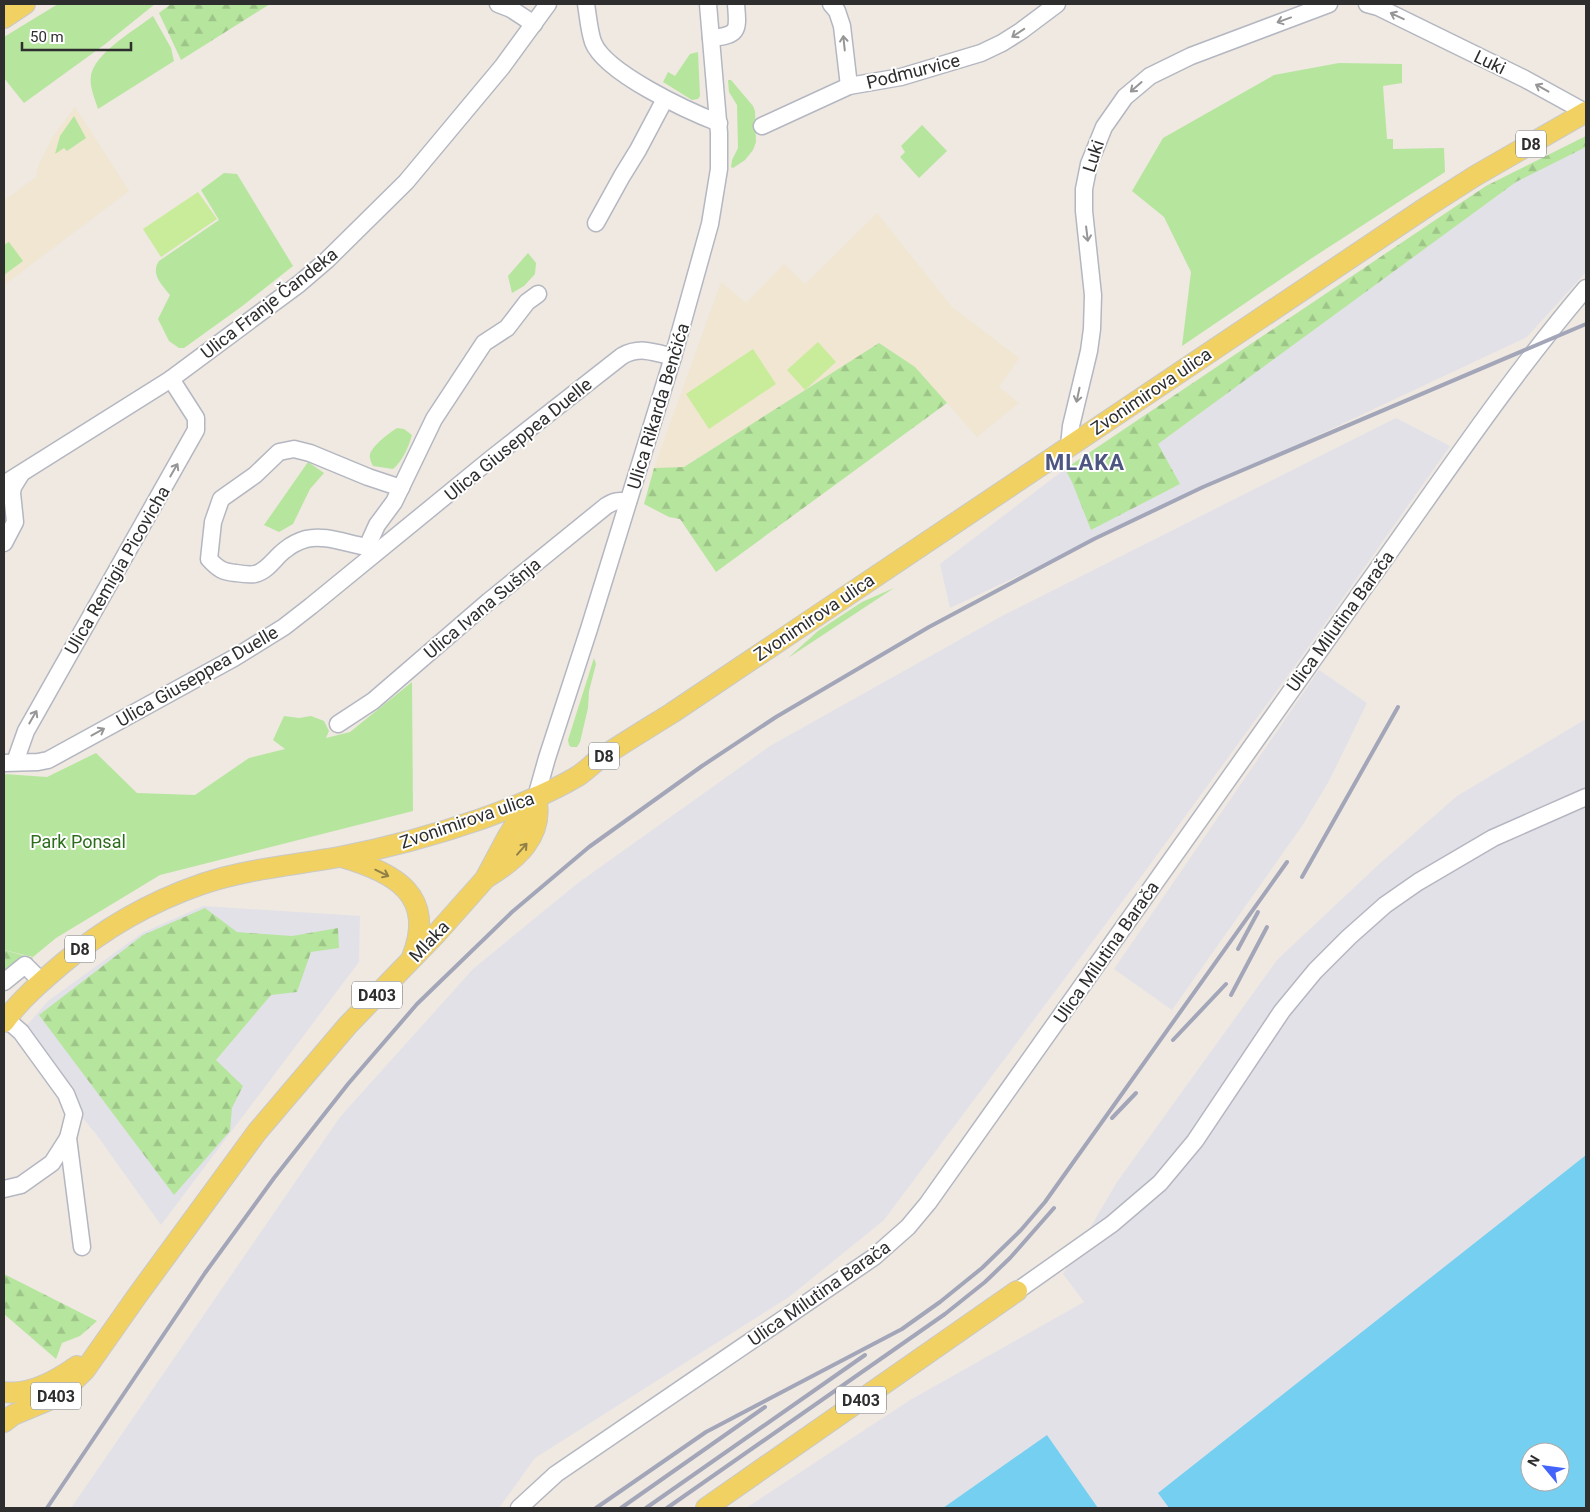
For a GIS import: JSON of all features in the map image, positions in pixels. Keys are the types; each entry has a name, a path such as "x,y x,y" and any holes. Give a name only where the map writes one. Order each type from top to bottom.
{"main road":[{"path":"4,18 25,4"},
{"name":"Zvonimirova ulica","path":"5,1021 41,981 81,948 114,924 171,896 233,875 339,857 397,844 480,820 536,798 579,775 603,757 672,713 1428,206 1475,176 1586,112"},
{"name":"Mlaka","path":"95,1353 211,1193 273,1113 348,1026 485,879 507,864 529,841 534,834 537,822 536,798"},
{"path":"339,857 371,867 393,878 410,893 416,902 420,919 418,940 411,960"},
{"name":"D403","path":"706,1508 1017,1291"},
{"name":"D403","path":"4,1392 17,1393 33,1390 50,1383 95,1353"},
{"name":"D403","path":"4,1422 13,1415 49,1400 62,1392 85,1370 95,1353"}],"street":[{"path":"498,4 511,9 534,24"},
{"name":"Ulica Franje Čandeka","path":"4,484 171,379 299,284 327,260 406,182 502,67 548,4"},
{"path":"586,4 593,42 606,59 627,76 665,99 719,123"},
{"name":"Ulica Rikarda Benčića","path":"536,798 673,356 710,224 719,168 719,123 708,4"},
{"path":"711,38 729,36 735,31 737,25 736,4"},
{"path":"831,4 837,12 842,26 849,86"},
{"name":"Podmurvice","path":"762,126 849,86 901,77 981,53 1002,44 1057,4"},
{"name":"Luki","path":"1069,446 1071,426 1089,351 1092,329 1093,295 1084,211 1084,189 1089,164 1104,127 1125,97 1150,76 1192,56 1329,4"},
{"name":"Luki","path":"1367,4 1408,21 1526,79 1586,112"},
{"path":"596,223 665,99"},
{"name":"Ulica Milutina Barača","path":"519,1508 556,1474 874,1257 908,1227 933,1197 1520,370 1586,288"},
{"name":"Ulica Giuseppea Duelle","path":"370,551 377,525 394,502 434,419 484,343 507,328 526,302 538,294"},
{"name":"Ulica Giuseppea Duelle","path":"10,763 48,760 234,658 284,627 370,551 622,356 630,352 643,350 673,356"},
{"name":"Ulica Remigia Picovicha","path":"10,763 26,731 196,430 196,418 171,379"},
{"path":"370,551 326,538 303,540 285,550 263,571 254,574 225,572 209,559 213,522 221,499 255,475 279,452 294,449 310,453 368,477 401,488"},
{"path":"4,543 15,522 12,494 13,487 21,474"},
{"name":"Ulica Ivana Sušnja","path":"338,724 373,700 489,601 606,506 614,501 628,502"},
{"path":"4,511 12,527"},
{"path":"1017,1291 1112,1224 1160,1183 1195,1141 1282,1011 1315,971 1385,905 1418,882 1493,838 1586,798"},
{"path":"4,982 25,965 41,981"},
{"path":"4,1189 20,1185 52,1164 68,1138 74,1114 66,1094 21,1032 5,1021"},
{"path":"68,1138 82,1247"}],"shaded area":[{"path":"75,107 129,191 4,285 4,201 36,177 38,166 52,138"},
{"path":"1586,136 1586,272 1527,337 950,608 940,564 1065,469 1486,186"},
{"path":"877,213 952,307 1019,358 999,387 1019,403 977,437 915,367 879,343 684,467 654,468 721,282 746,303 784,264 805,284"},
{"path":"1396,418 1450,446 1297,663 1146,870 884,1220 789,1297 535,1458 499,1508 71,1508 340,1117 473,969 578,883 770,746 1002,616"},
{"path":"1319,670 1367,703 1329,781 1302,826 1172,1010 1114,969"},
{"path":"1586,719 1586,1155 1159,1493 1169,1508 1098,1508 1047,1435 943,1508 746,1508 910,1400 1084,1302 1063,1274 1117,1182 1277,960 1377,866 1457,796"},
{"path":"203,906 360,916 359,962 161,1225 96,1134 16,1038 48,1001 142,933"}],"green space":[{"path":"58,4 155,4 104,45 24,103 4,78 4,37"},
{"path":"171,4 270,4 181,60 159,13"},
{"path":"153,16 171,48 174,61 98,109 91,84 94,66 117,42"},
{"path":"698,52 700,96 698,99 692,100 663,82 668,72 675,76 690,54"},
{"path":"1339,63 1402,64 1402,83 1383,86 1387,139 1393,139 1393,149 1444,148 1445,172 1312,258 1182,346 1191,272 1164,217 1132,191 1163,138 1274,75"},
{"path":"728,80 731,80 755,111 756,142 753,150 745,160 733,168 731,167 732,160 738,148 737,105 729,92"},
{"path":"74,116 86,138 67,151 64,148 55,154 60,136"},
{"path":"922,125 947,151 919,178 900,157 905,152 901,146"},
{"path":"1586,136 1586,147 1516,182 1158,444 1180,484 1091,530 1065,469 1486,186"},
{"path":"224,173 237,174 293,266 241,307 184,348 179,348 169,341 158,319 170,295 156,275 157,266 159,261 219,220 201,190"},
{"path":"198,192 217,219 161,257 143,229"},
{"path":"9,242 23,261 4,275 4,245"},
{"path":"528,253 536,263 535,274 524,286 512,293 508,276"},
{"path":"818,342 836,362 805,390 787,370"},
{"path":"879,343 915,367 947,403 716,572 680,519 669,517 644,504 654,468 684,467"},
{"path":"753,349 776,384 709,429 686,394"},
{"path":"397,428 404,429 412,435 402,458 393,469 373,466 370,454 374,447"},
{"path":"308,462 324,473 310,489 293,524 279,532 264,525"},
{"path":"894,588 788,658 818,631 862,602"},
{"path":"594,658 596,664 580,742 577,747 571,747 568,740"},
{"name":"Park Ponsal","path":"412,682 413,811 160,875 56,938 33,957 4,950 4,774 47,777 96,753 137,793 195,795 249,758 285,749 273,740 284,716 299,718 311,716 324,721 329,731 326,738 350,732"},
{"path":"205,908 237,932 292,936 338,928 339,948 311,952 297,992 271,995 216,1060 243,1086 232,1108 230,1131 174,1195 39,1015 143,935"},
{"path":"4,950 33,958 4,988"},
{"path":"4,1274 97,1321 80,1336 62,1343 56,1359 4,1314"}],"water":[{"path":"1586,1155 1586,1508 1169,1508 1158,1493"},
{"path":"1047,1435 1098,1508 943,1508"}],"railway":[{"path":"47,1508 205,1273 274,1178 348,1084 417,1004 512,912 589,847 702,766 776,717 929,627 1094,539 1203,487 1586,324"},
{"path":"1302,877 1398,707"},
{"path":"596,1508 706,1432 902,1329 940,1302 982,1268 1021,1230 1045,1202 1287,862"},
{"path":"1238,949 1258,912"},
{"path":"1231,995 1267,927"},
{"path":"1173,1040 1226,984"},
{"path":"1112,1118 1136,1093"},
{"path":"667,1508 945,1314 985,1282 1010,1258 1054,1208"},
{"path":"646,1508 865,1355"},
{"path":"621,1508 765,1407"}],"district":[{"name":"MLAKA","path":"1085,462"}]}
